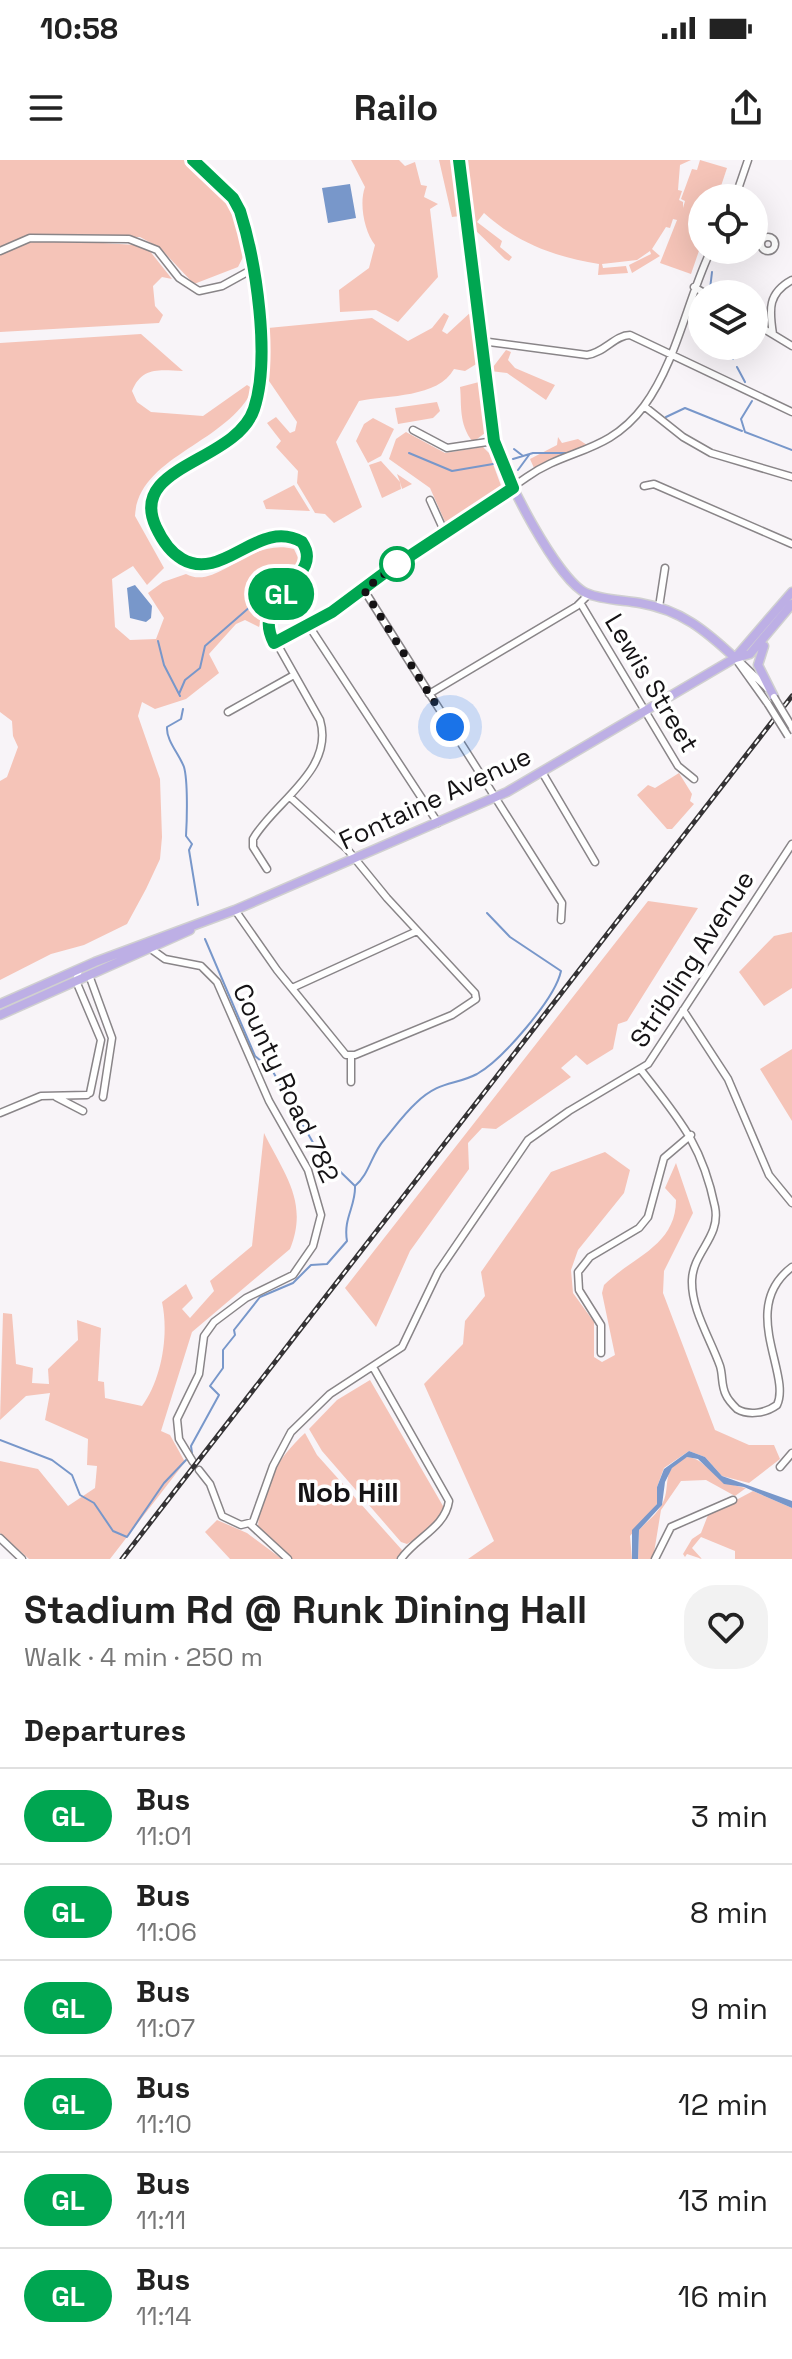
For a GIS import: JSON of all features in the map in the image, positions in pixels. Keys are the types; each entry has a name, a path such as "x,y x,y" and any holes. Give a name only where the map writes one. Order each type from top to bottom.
{"main road":[{"path":"459,160 494,441 513,488 567,578 589,594 659,607 693,621 735,658"},
{"path":"735,658 792,592"},
{"path":"735,658 750,654 792,604"},
{"path":"771,701 758,662 774,628"},
{"name":"Fontaine Avenue","path":"0,1015 231,911 496,798 735,658"},
{"name":"Fontaine Avenue","path":"0,1004 78,969 231,911"}],"street":[{"path":"193,160 233,198 240,211 262,337 261,381 254,410 223,446 164,478 156,488 150,508 164,543 180,558 196,565 216,562 267,538 287,537 302,542 307,555 304,569 278,596 269,612 267,626 320,720 323,737 314,764 253,839 253,847 267,869"},
{"path":"740,184 748,160"},
{"path":"0,251 20,241 46,237 142,242 157,250 179,278 199,291 222,286 251,270"},
{"path":"773,334 771,302 777,289 792,280"},
{"path":"274,643 309,626 364,590 534,472 603,443 644,406 670,354 688,304"},
{"path":"768,331 792,346"},
{"path":"481,341 587,355 599,354 624,334 792,412"},
{"path":"644,406 683,437 711,453 792,477"},
{"path":"413,430 447,448 494,441"},
{"path":"644,486 654,484 792,544"},
{"path":"430,500 445,533"},
{"path":"659,607 665,568"},
{"path":"364,590 562,903 561,920"},
{"path":"429,694 581,604 589,594"},
{"name":"Lewis Street","path":"581,604 678,766 694,779"},
{"path":"309,626 438,823"},
{"path":"735,658 792,727"},
{"path":"228,712 294,675"},
{"path":"771,701 790,740"},
{"path":"542,772 595,862"},
{"path":"290,797 347,849 475,993 476,999 471,1004 351,1055"},
{"name":"Stribling Avenue","path":"250,1524 256,1518 273,1466 291,1432 330,1394 397,1352 438,1272 519,1149 569,1111 641,1070 792,844"},
{"path":"231,911 335,1044 351,1055"},
{"path":"292,988 417,931"},
{"name":"County Road 782","path":"151,949 165,959 201,966 217,982 269,1101 314,1184 320,1206 319,1230 311,1251 293,1275 246,1298 207,1330 199,1374 177,1419 179,1439 193,1462"},
{"path":"0,1113 41,1096 89,1094 101,1040 76,981 78,969 90,975 112,1038 103,1097"},
{"path":"683,1010 728,1079 769,1175 792,1203"},
{"path":"351,1055 351,1082"},
{"path":"641,1070 691,1135 713,1198 716,1220 712,1237 692,1276 693,1299 721,1369 725,1394 738,1409 756,1413 777,1405 790,1387"},
{"path":"53,1096 83,1111"},
{"path":"601,1353 601,1325 579,1290 578,1272 590,1257 639,1228 648,1217 664,1158 691,1135"},
{"path":"779,1339 772,1311 773,1296 778,1281 792,1267"},
{"path":"373,1367 447,1496 448,1506 440,1523 412,1545 401,1559"},
{"path":"780,1467 792,1453"},
{"path":"199,1470 210,1484 222,1516 238,1524 250,1524 288,1559"},
{"path":"655,1559 671,1527 733,1500"},
{"path":"0,1538 22,1559"}],"shaded area":[{"path":"0,160 188,160 195,172 234,208 245,253 238,267 194,284 160,248 140,237 29,236 0,248"},
{"path":"351,160 399,160 405,166 415,162 421,185 427,186 424,197 438,204 430,209 438,277 398,322 376,310 340,312 339,290 369,268 375,245 364,217 362,201 365,187"},
{"path":"439,160 453,160 460,216 452,217"},
{"path":"462,160 691,160 680,165 678,190 682,191 679,200 683,202 683,208 685,201 681,199 692,169 697,170 700,160 727,168 722,184 688,184 688,264 694,264 691,274 660,263 679,215 677,220 673,219 670,228 666,227 652,249 660,256 632,273 629,265 651,254 650,251 637,260 602,264 603,268 626,266 628,273 598,275 599,264 537,247 510,233 484,213 477,222 502,241 500,247 512,257 509,261 470,225"},
{"path":"54,240 136,245 149,250 172,279 162,277 153,286 155,306 163,315 159,323 0,332 0,253 23,243"},
{"path":"472,311 478,363 465,371 454,369 447,378 425,390 359,401 336,442 362,507 334,523 325,514 315,513 297,483 298,471 276,447 281,441 267,423 276,417 290,433 295,431 297,422 269,381 268,328 372,318 408,341 432,328 444,313 449,316 442,331 447,334"},
{"path":"141,334 183,371 153,371 146,373 136,383 132,391 137,402 151,412 203,416 247,385 253,389 241,408 224,424 167,464 151,479 140,496 135,516 164,568 147,585 133,566 112,579 115,627 130,640 156,639 164,618 148,593 163,582 186,574 209,576 262,550 277,547 294,549 300,562 271,595 259,627 245,620 236,624 209,654 219,673 186,699 155,709 142,702 138,716 160,779 162,837 160,859 127,924 84,945 51,954 0,980 0,781 7,777 18,747 12,721 0,712 0,343"},
{"path":"506,350 511,352 508,360 515,368 555,385 546,400 507,373 490,371"},
{"path":"479,382 485,433 473,442 463,421 460,387"},
{"path":"437,402 440,411 433,418 398,424 395,408"},
{"path":"373,418 394,429 381,456 368,463 356,441 364,424"},
{"path":"406,432 445,453 483,447 489,453 503,491 450,525 446,524 430,488 389,459 396,439"},
{"path":"558,437 562,443 578,439 587,445 534,468 530,459 557,445"},
{"path":"381,461 400,482 401,489 382,498 369,465"},
{"path":"397,474 412,484 402,489"},
{"path":"294,485 310,511 266,509 263,501"},
{"path":"679,773 692,794 690,801 694,804 672,829 667,829 637,795 648,785 655,788"},
{"path":"648,901 698,908 627,1021 618,1024 613,1049 587,1065 576,1055 561,1068 571,1077 496,1129 482,1128 468,1143 469,1169 410,1251 376,1327 345,1288"},
{"path":"792,932 792,988 764,1006 739,972 774,936"},
{"path":"792,1049 792,1121 760,1069"},
{"path":"264,1133 292,1189 297,1217 295,1232 290,1249 192,1332 161,1431 170,1435 185,1462 110,1559 29,1559 0,1533 0,1461 38,1469 68,1506 95,1488 97,1466 87,1465 88,1439 45,1420 50,1393 26,1396 0,1420 3,1313 12,1314 16,1364 33,1368 32,1383 49,1384 48,1369 78,1340 77,1320 101,1328 98,1381 104,1382 105,1398 142,1406 155,1383 162,1356 165,1328 162,1302 186,1284 193,1298 182,1309 190,1318 214,1291 210,1281 252,1246"},
{"path":"605,1152 630,1170 624,1193 578,1250 571,1270 573,1293 594,1322 594,1357 602,1362 615,1355 602,1293 604,1285 661,1240 669,1229 676,1200 665,1188 676,1163 693,1213 664,1271 663,1293 715,1430 749,1445 774,1445 780,1459 749,1483 722,1476 705,1457 689,1451 664,1468 657,1487 657,1504 630,1536 632,1559 468,1559 494,1541 424,1384 463,1344 465,1321 485,1296 481,1272 551,1172"},
{"path":"370,1380 443,1506 435,1523 407,1544 401,1542 322,1451 309,1429 337,1400"},
{"path":"305,1433 317,1455 402,1550 399,1559 290,1559 258,1529 262,1501 271,1476 286,1453"},
{"path":"687,1457 694,1458 725,1481 746,1488 735,1496 706,1480 681,1481 661,1510 653,1559 638,1559 639,1530 661,1506 672,1467"},
{"path":"753,1491 792,1508 792,1559 735,1559 735,1551 701,1537 692,1548 702,1559 687,1554 685,1557 683,1554 692,1539 701,1533 708,1515"},
{"path":"217,1520 247,1533 282,1559 230,1559 205,1532"}],"water":[{"path":"350,184 356,218 328,223 322,188"},
{"path":"135,585 152,606 151,618 146,622 130,618 127,588"},
{"path":"689,1451 705,1457 722,1476 792,1501 792,1508 744,1487 724,1484 698,1459 687,1457 672,1468 665,1482 662,1505 639,1530 638,1559 632,1559 632,1530 657,1504 657,1487 664,1469"}],"waterway":[{"path":"711,280 712,272"},
{"path":"737,367 745,382"},
{"path":"752,401 741,419 745,432 792,450"},
{"path":"666,417 685,408 742,431"},
{"path":"514,449 523,456"},
{"path":"409,453 452,471 493,464"},
{"path":"513,459 533,453 566,453"},
{"path":"518,470 529,455"},
{"path":"179,694 185,680 200,668 205,646 251,606 252,597"},
{"path":"158,641 164,665 180,696"},
{"path":"183,709 181,719 167,727 167,732 184,767 186,836 192,844 189,850 198,905"},
{"path":"355,1186 364,1176 380,1145 412,1107 432,1090 469,1078 488,1067 526,1028 557,983 561,971 510,937 487,913"},
{"path":"192,1453 191,1446 219,1395 210,1386 223,1368 223,1350 235,1335 234,1330 260,1297 293,1283 311,1265 327,1264 347,1241 355,1186 316,1148 272,1070 255,1056 205,939"},
{"path":"0,1440 52,1460 72,1475 80,1495 94,1503 113,1531 127,1537 164,1483 186,1460"}],"railway":[{"path":"122,1559 792,696"}],"bus line":[{"name":"GL","path":"193,160 202,172 233,198 244,223 262,337 261,381 254,410 243,426 214,452 164,478 156,488 150,508 164,543 180,558 196,565 216,562 267,538 287,537 302,542 307,555 304,569 278,596 269,612 267,626 274,643 346,603 387,571 513,488 499,460 494,441 459,160"}],"district":[{"name":"Nob Hill","path":"348,1492"}],"route":[{"path":"397,564 402,560 364,590 450,727"}]}
